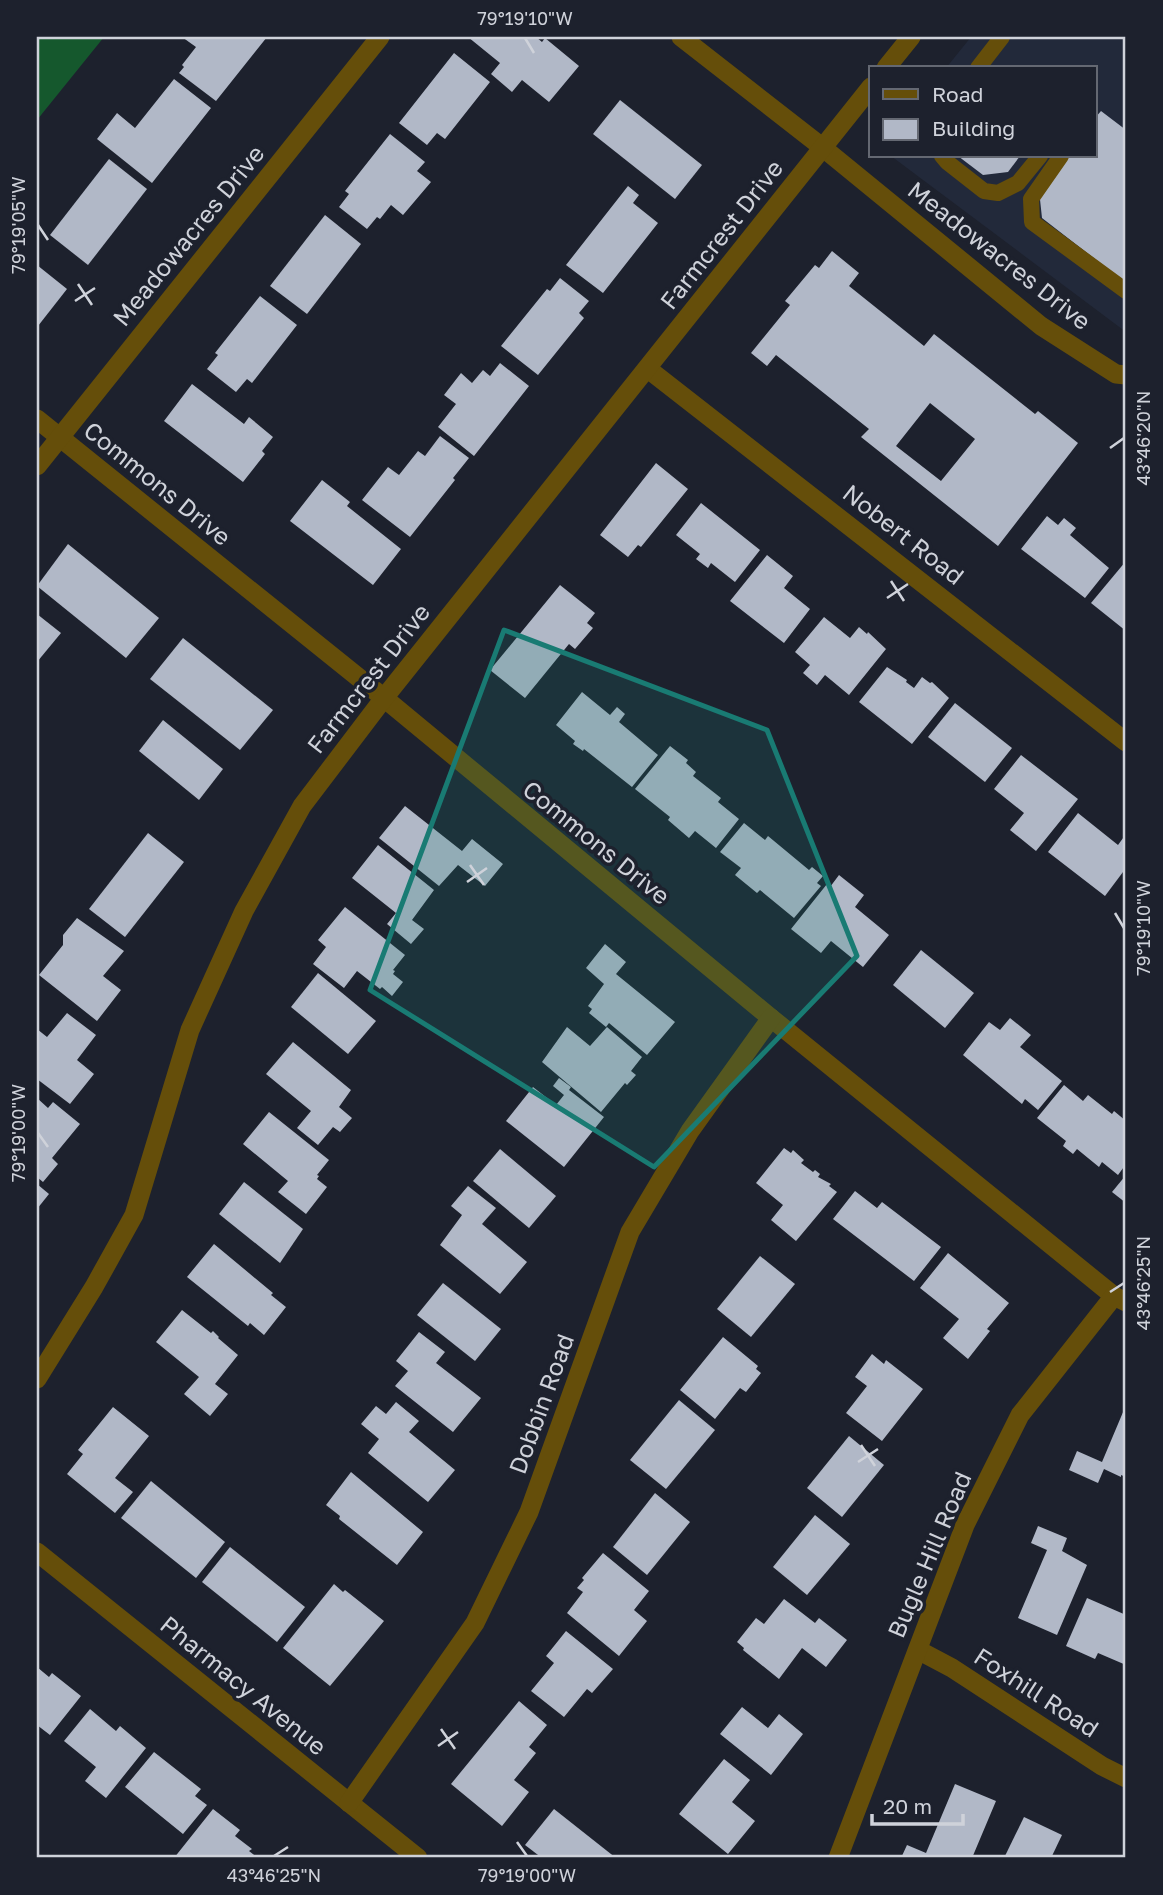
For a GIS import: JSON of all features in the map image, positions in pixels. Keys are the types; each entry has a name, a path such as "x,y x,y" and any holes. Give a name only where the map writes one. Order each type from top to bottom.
{"street":[{"name":"Meadowacres Drive","path":"37,466 380,37"},
{"name":"Meadowacres Drive","path":"681,37 822,147 1041,326 1116,374 1126,376"},
{"path":"888,66 911,37"},
{"name":"Farmcrest Drive","path":"37,1379 94,1287 134,1215 190,1030 244,911 302,806 384,698 869,89"},
{"name":"Nobert Road","path":"648,369 1126,742"},
{"name":"Commons Drive","path":"37,419 384,698 771,1018 1120,1299"},
{"name":"Dobbin Road","path":"349,1803 475,1622 529,1512 630,1231 690,1131 771,1018"},
{"name":"Bugle Hill Road","path":"838,1858 965,1525 1020,1415 1120,1299"},
{"name":"Pharmacy Avenue","path":"37,1552 418,1858"},
{"name":"Foxhill Road","path":"918,1650 952,1668 1102,1766 1126,1778"}],"lane":[{"path":"980,66 1002,37"},
{"path":"944,158 984,191 998,193 1017,183 1039,158"},
{"path":"1059,158 1031,199 1032,222 1126,291"}],"highlighted area":[{"path":"504,630 767,730 857,956 654,1167 370,990"}],"shaded area":[{"path":"971,37 1126,37 1126,332 894,158 1096,158 1096,66 948,66"}],"green space":[{"path":"37,37 104,37 37,120"}],"building":[{"path":"182,37 267,37 216,101 179,73 196,47"},
{"path":"468,37 536,37 542,42 545,38 579,66 549,102 522,80 512,92 491,74 500,63"},
{"path":"454,53 490,82 445,139 437,133 427,145 399,123"},
{"path":"174,79 211,108 152,183 97,139 117,113 135,128"},
{"path":"620,100 702,165 675,199 593,134"},
{"path":"1101,111 1126,130 1126,283 1042,218 1039,190 1064,158 1096,158 1096,117"},
{"path":"390,134 425,162 417,171 431,182 403,215 391,205 380,219 377,217 367,229 339,207 349,194 345,191"},
{"path":"961,158 1018,158 1008,172 983,175"},
{"path":"109,159 147,189 88,265 50,235"},
{"path":"628,186 639,195 633,203 658,223 603,293 566,265"},
{"path":"325,215 361,244 307,314 270,286"},
{"path":"832,251 859,273 849,286 924,346 934,334 1035,414 1038,411 1078,443 998,546 861,437 869,429 776,355 767,366 751,353 790,305 785,301 815,265 819,268","holes":["930,403 975,439 941,481 896,446"]},
{"path":"37,265 67,289 38,326 37,325"},
{"path":"560,278 589,301 579,313 584,318 538,375 501,346 547,289 550,291"},
{"path":"260,296 297,325 252,383 247,379 236,392 207,369 218,355 215,353"},
{"path":"500,363 529,386 474,456 438,427 456,404 444,395 461,373 472,383 483,370 490,376"},
{"path":"192,384 244,424 249,417 273,437 262,451 265,454 243,482 164,421"},
{"path":"440,436 469,458 410,537 362,500 388,467 399,475 418,451 425,456"},
{"path":"656,463 688,489 641,547 638,545 628,557 600,535"},
{"path":"322,480 350,502 347,506 401,549 373,585 290,521"},
{"path":"701,503 760,550 735,582 711,563 708,568 696,559 700,554 676,535"},
{"path":"1047,516 1058,525 1064,518 1076,528 1070,535 1109,568 1085,598 1021,549"},
{"path":"68,544 159,618 126,658 37,586"},
{"path":"767,555 793,576 784,588 810,609 784,643 730,601"},
{"path":"1126,561 1126,631 1091,603"},
{"path":"560,585 595,613 587,623 593,628 575,649 569,644 525,698 490,670"},
{"path":"37,614 61,633 37,662"},
{"path":"824,617 850,638 859,627 886,649 849,695 825,675 817,685 803,673 810,665 795,652"},
{"path":"183,638 273,710 240,750 150,679"},
{"path":"887,667 914,688 922,677 932,682 949,698 912,744 859,702"},
{"path":"582,692 610,715 617,707 625,714 619,722 658,755 632,787 584,749 583,751 573,744 575,741 556,725"},
{"path":"955,703 1012,748 985,782 928,737"},
{"path":"163,720 223,769 199,800 139,751"},
{"path":"670,746 688,760 686,763 696,772 693,776 721,798 718,802 739,819 716,848 695,831 689,838 668,820 670,817 635,789"},
{"path":"1021,755 1078,799 1036,851 1010,830 1024,813 994,789"},
{"path":"405,806 462,851 472,839 503,864 485,886 458,865 439,886 379,838"},
{"path":"1078,813 1118,845 1126,834 1126,868 1105,896 1048,852"},
{"path":"744,823 765,840 768,836 809,870 812,867 823,876 817,883 821,886 794,918 760,890 757,893 735,875 741,868 720,852"},
{"path":"148,833 184,862 125,937 89,909"},
{"path":"378,845 434,890 412,920 424,929 411,944 387,924 396,913 352,878"},
{"path":"839,875 864,895 855,907 889,935 863,967 831,941 821,953 791,929 827,884 830,887"},
{"path":"345,907 405,955 393,970 393,974 403,982 392,996 357,971 344,988 313,964 326,947 318,940"},
{"path":"77,918 124,951 103,976 121,990 97,1021 39,975 63,945 63,935"},
{"path":"605,944 626,962 616,974 675,1022 647,1055 609,1023 606,1027 589,1013 592,1009 588,1006 604,984 586,968"},
{"path":"921,950 974,993 945,1028 893,985"},
{"path":"318,973 376,1021 348,1054 291,1007"},
{"path":"67,1013 96,1035 77,1060 94,1074 70,1104 37,1079 37,1029 47,1037"},
{"path":"1010,1018 1031,1035 1020,1047 1062,1081 1038,1110 1025,1099 1022,1104 963,1055 989,1022 1000,1030"},
{"path":"567,1027 590,1046 607,1027 642,1057 631,1071 636,1075 627,1085 625,1083 601,1112 542,1062"},
{"path":"293,1042 351,1090 339,1107 352,1118 340,1132 333,1127 318,1145 297,1128 311,1111 266,1074"},
{"path":"559,1078 571,1087 569,1090 604,1117 564,1167 506,1121 533,1087 556,1105 564,1095 553,1086"},
{"path":"1064,1085 1083,1101 1088,1095 1112,1114 1114,1111 1126,1121 1126,1164 1118,1175 1102,1162 1099,1167 1077,1149 1073,1154 1063,1146 1066,1141 1037,1118"},
{"path":"37,1098 48,1108 53,1102 80,1124 52,1158 58,1164 43,1182 37,1177"},
{"path":"269,1112 329,1160 317,1175 317,1179 327,1187 306,1214 278,1192 288,1181 243,1144"},
{"path":"784,1148 791,1153 793,1150 804,1160 801,1163 820,1174 818,1177 831,1184 829,1186 837,1192 796,1241 771,1220 783,1205 756,1183"},
{"path":"500,1149 556,1196 529,1228 473,1181"},
{"path":"1126,1175 1126,1203 1112,1192"},
{"path":"244,1182 303,1229 280,1263 219,1214"},
{"path":"37,1184 49,1194 37,1209"},
{"path":"468,1186 496,1208 482,1224 527,1262 500,1294 440,1245 462,1215 451,1206"},
{"path":"855,1191 877,1208 882,1202 941,1247 914,1281 833,1219"},
{"path":"214,1244 286,1307 264,1335 250,1323 248,1326 187,1277"},
{"path":"948,1253 1009,1303 987,1329 990,1331 968,1359 943,1338 959,1319 920,1288"},
{"path":"760,1256 795,1284 751,1337 717,1309"},
{"path":"443,1283 501,1329 475,1361 417,1315"},
{"path":"182,1310 211,1333 213,1331 238,1355 215,1384 228,1394 210,1416 184,1394 199,1377 156,1342"},
{"path":"419,1332 445,1352 436,1363 481,1398 453,1432 395,1386 408,1371 396,1361"},
{"path":"723,1337 758,1366 756,1369 761,1373 746,1392 740,1388 715,1419 680,1390"},
{"path":"872,1354 884,1364 886,1360 923,1389 882,1441 846,1413 867,1386 855,1377"},
{"path":"679,1400 715,1430 666,1489 630,1460"},
{"path":"396,1402 419,1421 409,1432 455,1470 428,1502 368,1453 379,1439 361,1424 376,1406 386,1414"},
{"path":"1126,1405 1126,1477 1104,1469 1098,1483 1069,1470 1077,1451 1102,1462"},
{"path":"113,1407 149,1436 115,1478 133,1492 115,1513 67,1474 83,1454 78,1450"},
{"path":"849,1436 884,1465 842,1517 807,1488"},
{"path":"351,1472 423,1532 397,1565 339,1519 340,1516 326,1505"},
{"path":"151,1481 225,1542 196,1578 121,1518"},
{"path":"655,1493 690,1522 647,1575 613,1547"},
{"path":"815,1515 850,1544 807,1595 773,1567"},
{"path":"1038,1526 1067,1538 1062,1551 1087,1565 1057,1635 1018,1618 1047,1550 1031,1543"},
{"path":"230,1547 305,1607 277,1642 202,1582"},
{"path":"603,1553 649,1591 634,1610 647,1621 619,1656 567,1613 583,1592 577,1588 584,1580 582,1578"},
{"path":"334,1584 384,1621 330,1686 283,1648"},
{"path":"1087,1598 1126,1615 1126,1665 1098,1653 1095,1659 1066,1646"},
{"path":"784,1599 815,1623 819,1618 847,1640 826,1667 802,1648 779,1679 737,1642 756,1618 764,1624"},
{"path":"566,1631 613,1669 592,1693 587,1689 564,1717 531,1691 554,1663 546,1656"},
{"path":"37,1667 49,1677 52,1673 81,1696 50,1735 37,1725"},
{"path":"519,1701 547,1725 529,1747 536,1753 514,1780 529,1792 502,1826 451,1784"},
{"path":"742,1707 768,1728 779,1714 803,1734 771,1775 720,1734"},
{"path":"90,1709 116,1731 120,1726 146,1748 106,1798 85,1781 96,1767 64,1741"},
{"path":"154,1752 201,1789 195,1796 207,1805 183,1834 125,1787"},
{"path":"724,1759 750,1780 732,1802 755,1821 728,1854 679,1814"},
{"path":"955,1784 996,1801 972,1858 901,1858 907,1845 926,1853"},
{"path":"213,1809 240,1830 235,1836 252,1849 249,1851 258,1858 174,1858"},
{"path":"554,1809 616,1858 542,1858 525,1845"},
{"path":"1024,1817 1062,1835 1051,1858 1004,1858"}]}
